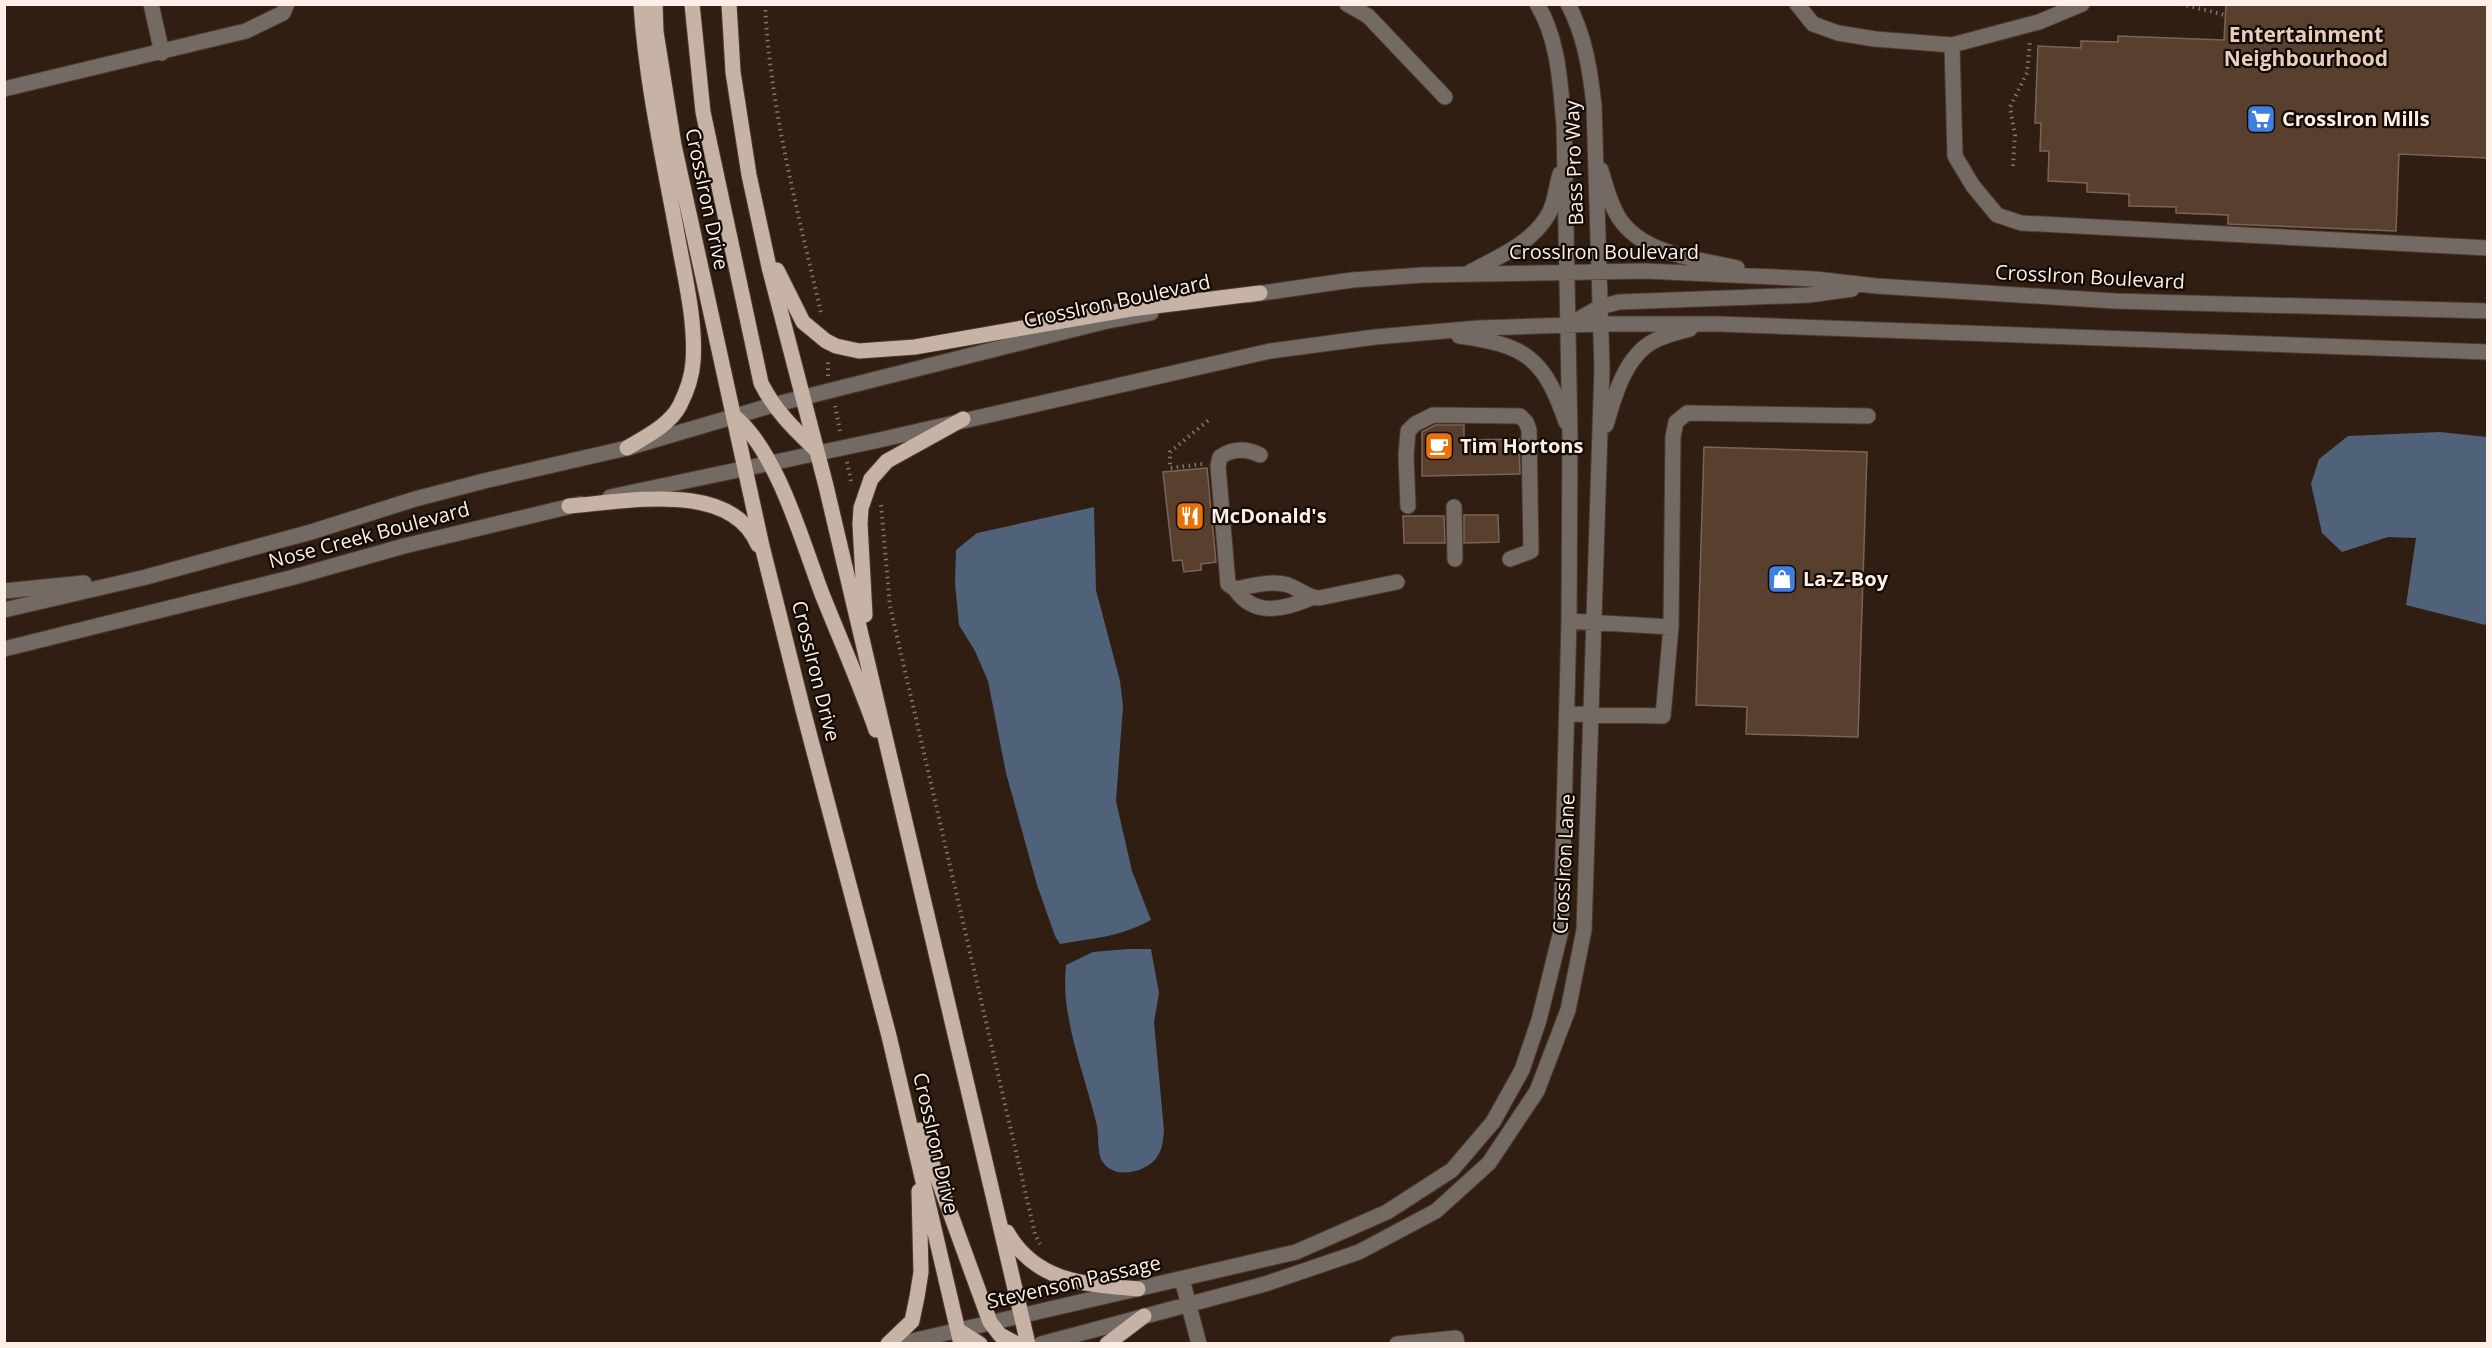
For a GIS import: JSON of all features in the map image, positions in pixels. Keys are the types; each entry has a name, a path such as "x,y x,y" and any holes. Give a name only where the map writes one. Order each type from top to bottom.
{"main road":[{"path":"627,448 655,430 679,408 687,390 693,363 690,311 653,96 641,4"},
{"name":"CrossIron Drive","path":"655,4 656,32 674,146 768,571 896,1065 960,1337"},
{"path":"692,4 703,112 761,383 787,423 818,452"},
{"path":"729,4 733,72 760,228 818,452 876,692 1028,1344"},
{"path":"760,228 786,290 804,322 826,341 859,351 886,350 975,337 1131,309 1260,293"},
{"path":"734,416 749,428 770,463 871,715 905,815"},
{"path":"876,692 864,606 860,550 861,508 867,488 877,470 887,461 963,420"},
{"path":"569,506 676,500 700,501 720,508 746,525 755,539 768,571"},
{"path":"896,1065 990,1322 1000,1335 1017,1344"},
{"path":"888,1344 912,1321 920,1281 918,1158"},
{"path":"1000,1221 1014,1244 1029,1260 1048,1272 1079,1283 1138,1289"},
{"path":"1107,1344 1144,1316"},
{"path":"960,1337 980,1344"}],"street":[{"path":"151,4 162,53"},
{"path":"4,89 162,53 246,31 284,13 287,4"},
{"path":"1347,4 1368,16 1445,97"},
{"name":"Bass Pro Way","path":"1537,4 1545,17 1553,42 1559,74 1565,154 1569,325"},
{"name":"Bass Pro Way","path":"1568,4 1590,65 1594,105 1600,324"},
{"path":"1797,4 1813,24 1838,33 1875,39 1952,45 2039,22 2082,4"},
{"path":"1952,45 1955,156 1973,186 1997,215 2021,223 2487,248"},
{"path":"1595,150 1612,206 1620,220 1642,240 1658,248 1694,258 1782,278"},
{"path":"1465,274 1518,247 1535,232 1549,213 1565,154"},
{"name":"CrossIron Boulevard","path":"734,416 1103,322 1260,293 1352,280 1465,274 1656,271 2115,301 2487,310"},
{"path":"1569,325 1600,307 1640,301 1809,295 1876,286"},
{"path":"746,468 1270,351 1430,332 1600,324 1712,324 2487,352"},
{"name":"CrossIron Lane","path":"1189,1305 1265,1284 1359,1252 1436,1212 1489,1163 1537,1091 1568,1010 1584,930 1600,446 1602,368 1600,324"},
{"path":"1600,446 1612,404 1626,371 1640,351 1653,341 1671,334 1712,324"},
{"name":"CrossIron Lane","path":"1258,1262 1296,1252 1388,1212 1452,1170 1492,1122 1522,1070 1539,1020 1561,931 1569,621 1569,325"},
{"path":"1430,332 1485,339 1512,347 1531,359 1545,373 1556,395 1570,437"},
{"path":"1567,714 1663,716 1671,627 1673,437 1676,422 1687,413 1868,416"},
{"path":"1408,506 1406,447 1408,431 1415,424 1433,415 1520,416 1526,422 1529,430 1531,551 1510,559"},
{"name":"Nose Creek Boulevard","path":"4,610 146,577 311,532 415,499 627,448 734,416"},
{"path":"1260,455 1245,450 1235,450 1220,458 1219,462 1228,584 1242,600 1250,606 1285,607 1311,598 1397,582"},
{"name":"Nose Creek Boulevard","path":"4,650 294,577 404,546 569,506 746,468"},
{"path":"1454,507 1455,559"},
{"path":"4,591 146,577"},
{"path":"1235,590 1257,585 1280,584 1297,589 1311,598"},
{"path":"1569,621 1671,627"},
{"name":"Stevenson Passage","path":"899,1344 960,1337 990,1322 1258,1262"},
{"path":"1182,1279 1199,1344"},
{"path":"1041,1344 1189,1305"},
{"path":"1397,1344 1456,1338 1457,1344"}],"path":[{"path":"765,4 768,45 782,132 824,325 827,373 851,484"},
{"path":"2181,4 2225,15"},
{"path":"2013,166 2015,135 2010,107 2026,73 2030,40"},
{"path":"1211,418 1170,452 1170,468 1219,462"},
{"path":"844,483 882,493 890,606 1035,1234 1045,1252"}],"water":[{"path":"2440,432 2487,437 2488,617 2485,625 2406,605 2416,538 2388,537 2342,552 2322,533 2311,484 2319,459 2348,436"},
{"path":"1094,507 1096,590 1120,681 1123,706 1116,801 1132,871 1151,920 1118,933 1060,944 1037,885 1006,773 988,681 975,651 959,625 955,583 956,550 977,533"},
{"path":"1151,949 1159,993 1154,1022 1164,1131 1160,1150 1152,1162 1138,1170 1122,1172 1107,1167 1100,1158 1097,1126 1070,1026 1065,985 1066,965 1093,952"}],"building":[{"name":"CrossIron Mills","path":"2226,4 2487,4 2487,158 2399,154 2396,231 2228,224 2228,215 2176,213 2176,207 2129,206 2129,194 2087,192 2087,183 2048,181 2049,151 2040,151 2041,123 2035,123 2038,46 2081,48 2081,41 2118,42 2118,36 2224,40"},
{"path":"1435,425 1464,425 1464,440 1519,439 1520,474 1422,476 1422,432"},
{"name":"La-Z-Boy","path":"1704,447 1867,452 1858,737 1746,734 1747,707 1696,705"},
{"name":"McDonald's","path":"1207,468 1216,562 1201,564 1201,570 1184,572 1182,560 1173,561 1163,472"},
{"path":"1464,515 1498,515 1499,542 1464,543"},
{"path":"1403,516 1444,516 1445,543 1404,543"}],"place":[{"name":"CrossIron Mills","path":"2261,119"},
{"name":"Tim Hortons","path":"1439,446"},
{"name":"McDonald's","path":"1190,516"},
{"name":"La-Z-Boy","path":"1782,579"}],"district":[{"name":"Entertainment Neighbourhood","path":"2306,47"}]}
